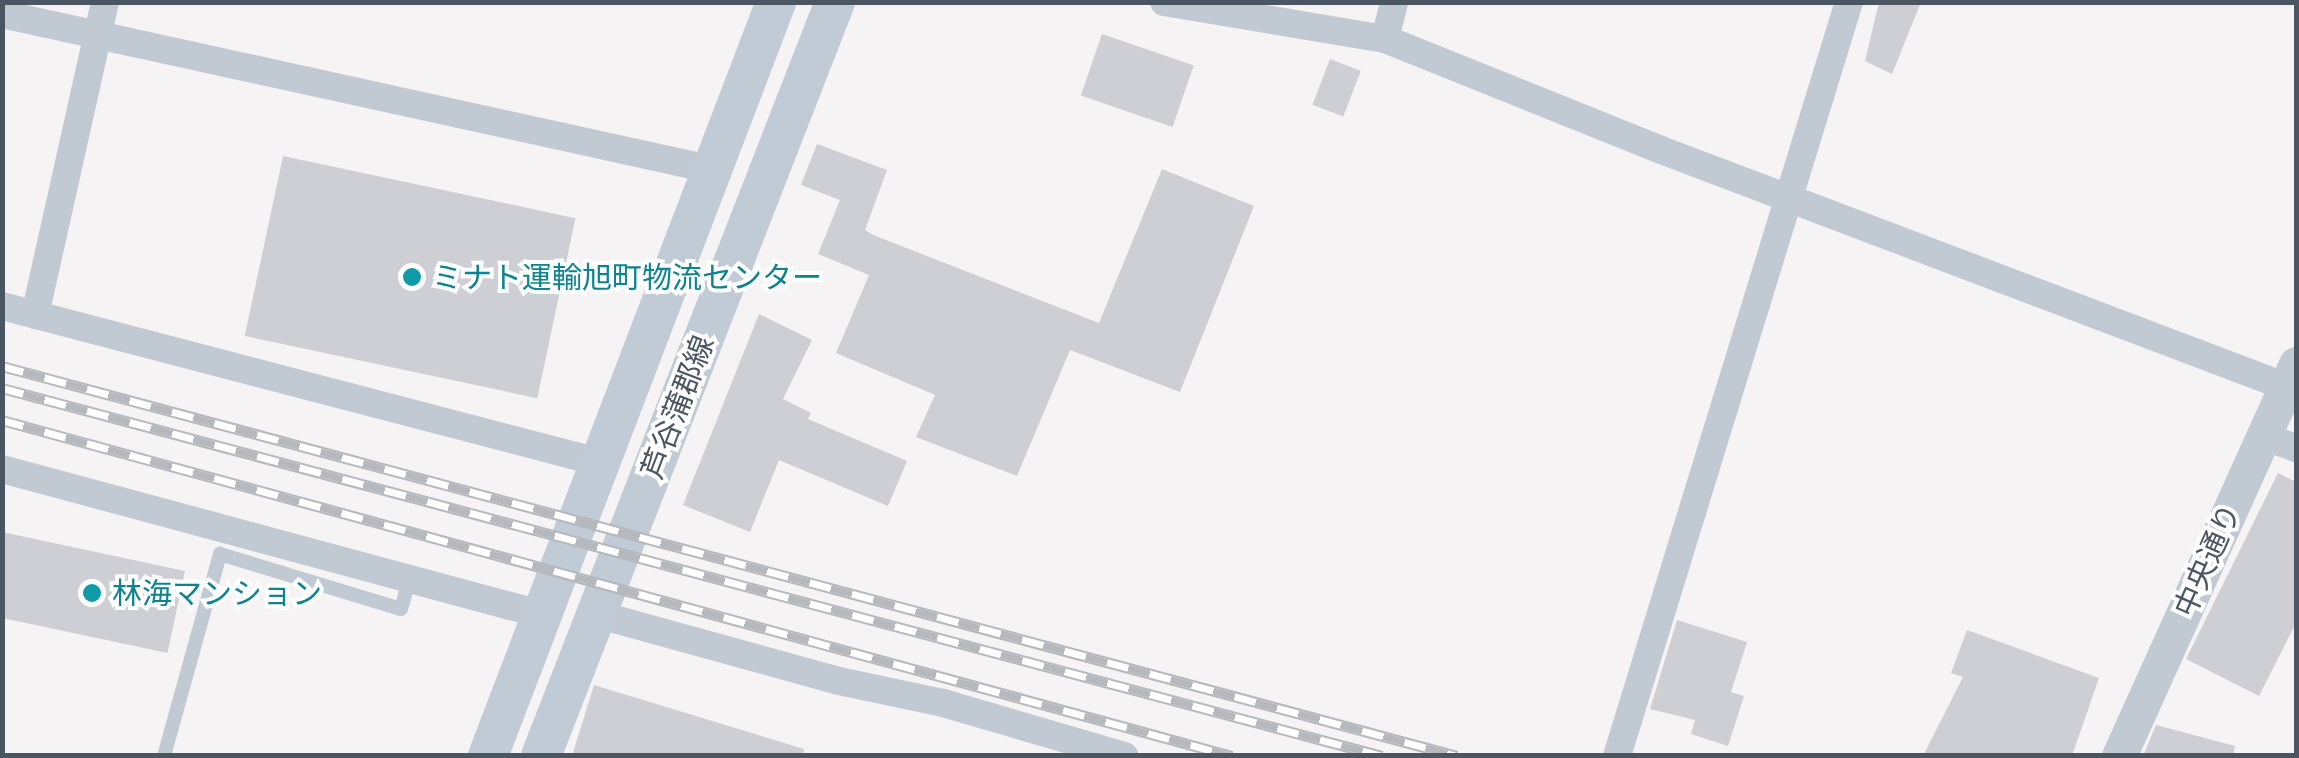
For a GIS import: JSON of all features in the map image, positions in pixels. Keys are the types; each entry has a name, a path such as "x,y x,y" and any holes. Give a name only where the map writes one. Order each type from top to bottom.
{"main road":[{"name":"芦谷蒲郡線","path":"488,756 776,2"},
{"name":"芦谷蒲郡線","path":"541,756 835,2"}],"street":[{"path":"34,315 106,2"},
{"path":"1164,2 1386,39 1661,150 2292,376"},
{"path":"1386,39 1394,2"},
{"path":"1617,756 1849,2"},
{"path":"2,14 710,169"},
{"path":"2,306 602,464"},
{"name":"中央通り","path":"2120,756 2292,376"},
{"path":"2263,436 2296,448"},
{"path":"2,469 540,614"},
{"path":"596,614 839,681 944,702 1124,756"}],"lane":[{"path":"164,756 220,554 401,609 410,577"}],"building":[{"path":"1879,2 1921,2 1892,74 1865,61"},
{"path":"1102,34 1194,66 1173,127 1081,95"},
{"path":"1330,59 1361,71 1343,117 1312,105"},
{"path":"817,144 887,170 865,230 1099,323 1162,169 1254,206 1180,392 1070,350 1017,476 916,437 935,395 836,353 869,275 818,254 840,200 801,185"},
{"name":"ミナト運輸旭町物流センター","path":"283,156 575,218 537,398 245,336"},
{"path":"759,314 812,340 783,399 811,413 808,419 907,461 888,506 779,460 750,532 683,505"},
{"path":"2278,473 2296,482 2296,623 2259,696 2186,659"},
{"name":"林海マンション","path":"2,532 185,571 167,653 2,618"},
{"path":"1677,620 1747,642 1731,692 1744,696 1728,746 1691,734 1695,720 1650,709"},
{"path":"1967,630 2099,678 2072,756 1923,756 1963,677 1951,673"},
{"path":"594,685 804,749 803,756 572,756"},
{"path":"2156,725 2235,746 2233,756 2143,756"}],"railway":[{"path":"2,366 1457,756"},
{"path":"2,388 1382,756"},
{"path":"2,420 1232,756"}],"place":[{"name":"ミナト運輸旭町物流センター","path":"412,277"},
{"name":"林海マンション","path":"92,593"}]}
